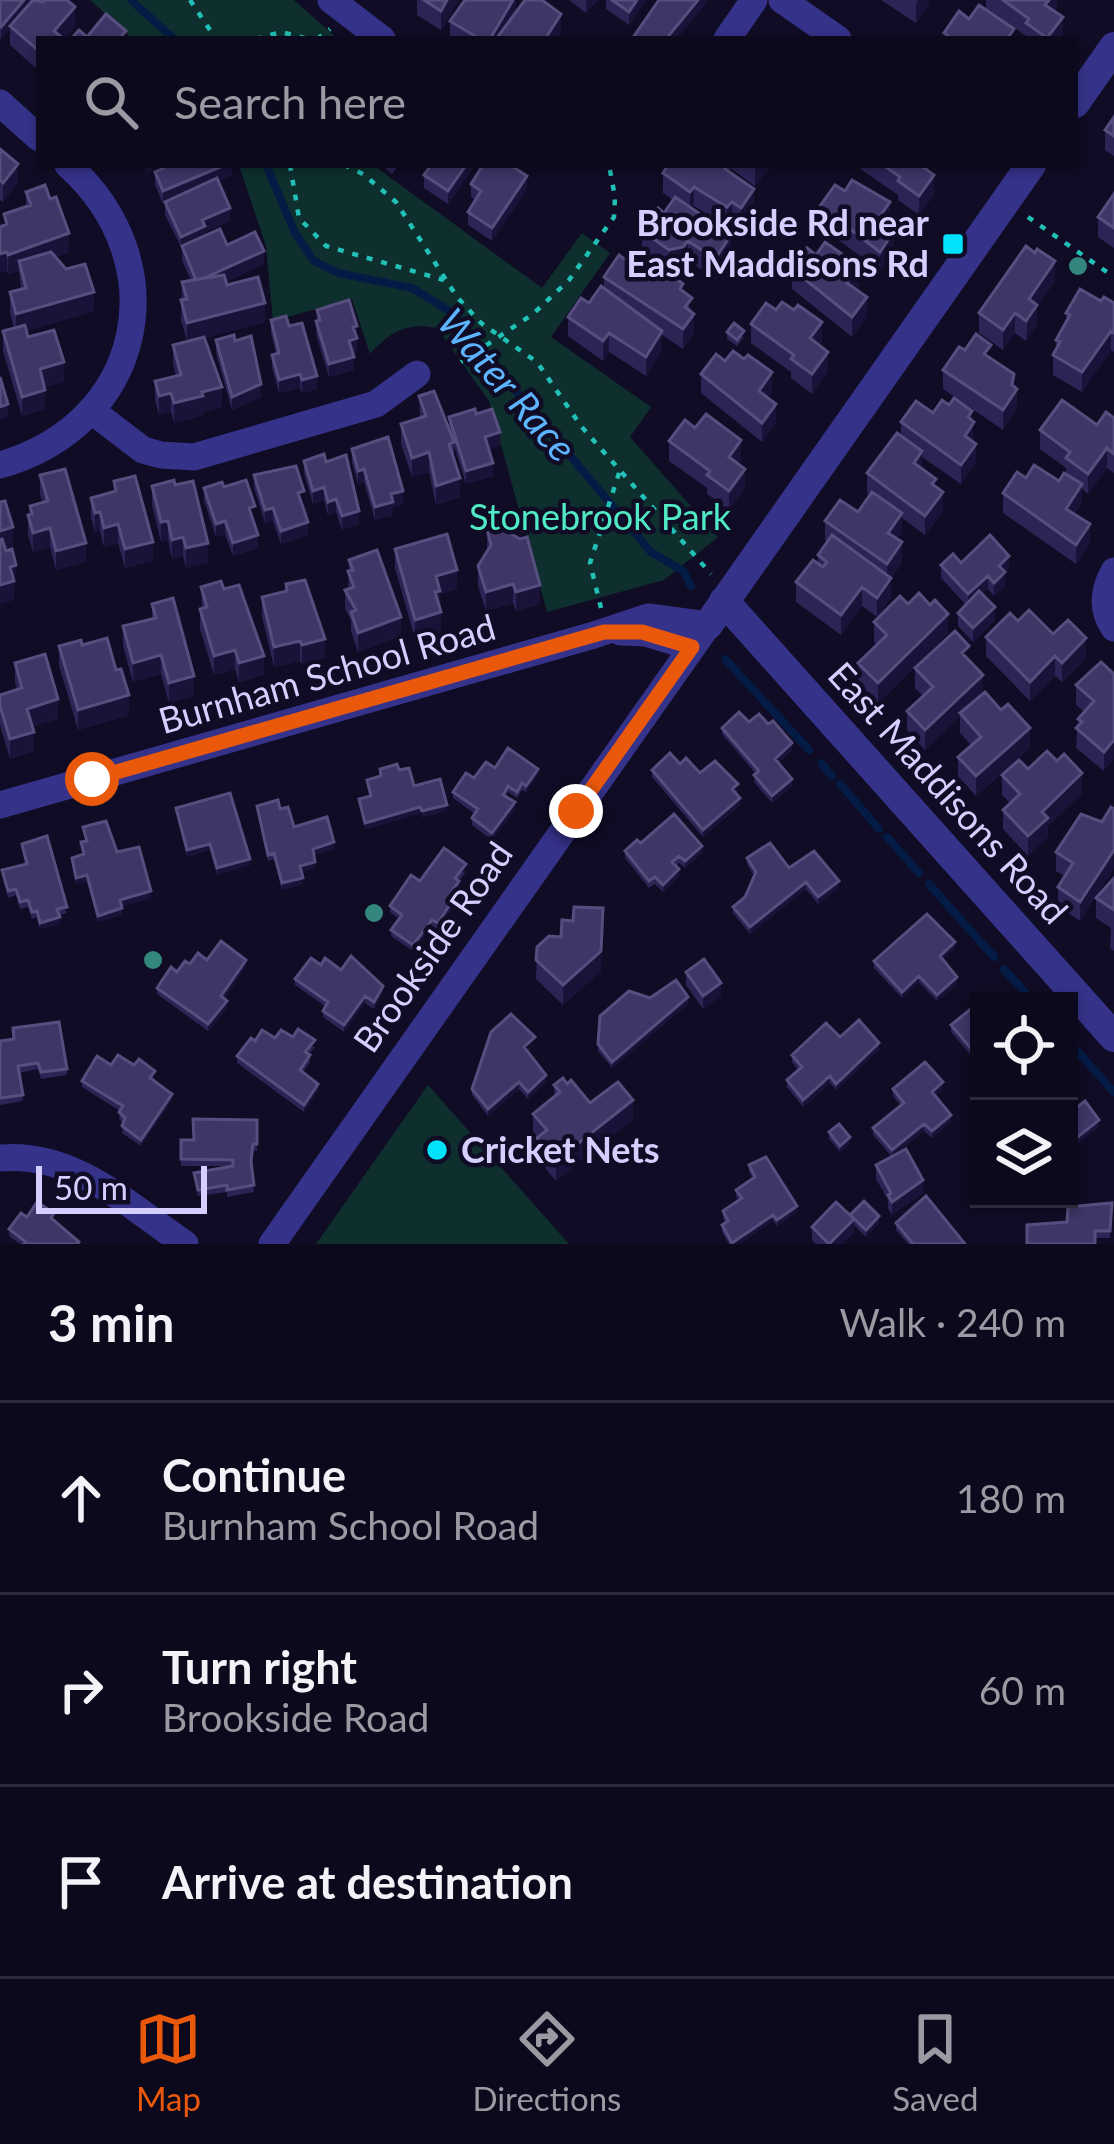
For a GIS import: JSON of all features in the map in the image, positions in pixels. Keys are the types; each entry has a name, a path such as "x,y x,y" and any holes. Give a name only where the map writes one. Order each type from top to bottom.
{"street":[{"path":"331,0 378,36"},
{"path":"729,36 754,0"},
{"path":"782,0 834,36"},
{"path":"1078,99 1114,47"},
{"path":"0,103 36,135"},
{"path":"0,466 47,448 92,411 122,362 132,324 133,284 117,226 96,193 71,168"},
{"name":"Brookside Road","path":"272,1244 1024,168"},
{"path":"92,411 143,450 194,457 376,404 417,374"},
{"path":"1114,571 1103,597 1114,628"},
{"name":"Burnham School Road","path":"0,805 603,621 710,613"},
{"name":"East Maddisons Road","path":"710,613 1114,1036"},
{"path":"0,1158 45,1160 77,1171 185,1244"}],"path":[{"path":"190,0 214,36"},
{"path":"267,36 281,32 296,36"},
{"path":"291,168 299,218 326,246 446,281"},
{"path":"350,168 396,202 468,310 537,362 568,410 620,470 710,613"},
{"path":"460,362 561,290 607,229 615,210 609,168"},
{"path":"1024,213 1114,277"},
{"path":"603,621 590,567 620,470"}],"green space":[{"path":"90,0 294,0 335,36 130,36"},
{"name":"Stonebrook Park","path":"240,168 377,168 542,288 582,233 610,253 551,337 651,407 630,437 718,537 664,580 547,612 489,401 437,328 400,330 370,354 352,299 273,321 266,246"},
{"path":"428,1085 569,1244 316,1244"}],"building":[{"path":"0,0 24,0 1,27 0,26"},
{"path":"33,0 67,0 75,7 54,31 60,36 36,36 36,48 10,26"},
{"path":"424,0 447,0 441,11"},
{"path":"465,0 513,0 492,36 475,36 450,21"},
{"path":"525,0 542,0 561,14 547,36 498,36"},
{"path":"612,0 637,0 629,12"},
{"path":"659,0 698,0 668,36 634,36"},
{"path":"1003,0 1049,0 1045,5 1063,17 1049,36 1026,23 1029,19"},
{"path":"979,5 1014,29 1009,36 944,33 959,11 969,19"},
{"path":"106,14 126,31 122,36 88,36"},
{"path":"0,149 18,164 3,183 0,180"},
{"path":"164,168 218,168 163,191 155,172"},
{"path":"429,168 464,168 448,191 424,175"},
{"path":"481,168 515,168 527,176 492,228 468,212 481,191 471,184"},
{"path":"666,168 726,168 754,189 741,208 732,202 727,207 694,187 690,192 663,173"},
{"path":"887,168 924,168 934,175 919,196 898,181 900,177"},
{"path":"217,178 230,208 202,220 205,226 181,237 165,202"},
{"path":"852,180 890,202 877,220 894,231 880,252 820,206 835,185 845,191"},
{"path":"45,185 50,199 56,197 69,233 0,254 0,227 7,224 4,214 31,205 26,192"},
{"path":"1114,194 1114,228 1098,217"},
{"path":"675,197 731,235 715,259 688,241 669,250 642,231 658,208 664,213"},
{"path":"220,229 227,245 255,232 264,251 196,280 182,246"},
{"path":"825,242 859,266 847,283 867,297 852,317 792,269 807,248 816,255"},
{"path":"1026,246 1055,261 1029,299 1037,305 1026,321 1015,313 1003,330 979,313"},
{"path":"51,252 66,269 85,264 94,292 16,314 10,292 26,288 19,261"},
{"path":"619,255 641,271 646,264 683,284 680,289 692,298 685,307 694,314 683,329 604,277"},
{"path":"224,275 227,285 258,277 265,303 187,323 182,282"},
{"path":"601,286 662,331 646,357 609,333 603,341 568,317 581,298 589,303"},
{"path":"1080,289 1114,303 1114,333 1082,372 1053,355 1070,315 1066,313"},
{"path":"349,300 357,326 353,327 357,338 349,341 354,357 329,364 317,310"},
{"path":"782,302 794,310 798,305 822,322 810,338 828,352 812,374 751,324 766,303 776,310"},
{"path":"286,316 289,326 302,323 317,376 302,380 300,374 279,380 272,355 279,353 271,320"},
{"path":"734,323 744,331 737,340 727,332"},
{"path":"25,325 28,337 54,330 64,362 40,369 45,390 22,397 3,331"},
{"path":"976,334 991,345 984,354 1014,374 1012,385 1017,389 1003,410 943,370 959,347 965,350"},
{"path":"234,335 235,341 251,336 261,384 232,397 216,340"},
{"path":"204,337 222,387 174,403 171,393 159,396 155,381 181,375 173,345"},
{"path":"733,351 772,372 759,391 776,404 762,423 701,374 716,354 725,361"},
{"path":"0,377 8,404 0,407"},
{"path":"434,391 454,442 449,444 460,478 436,486 429,452 412,458 401,424 426,416 419,396"},
{"path":"954,398 972,411 968,417 974,422 965,436 976,444 961,465 901,422 916,401 933,413 942,400 949,405"},
{"path":"1062,400 1097,425 1106,412 1114,418 1114,454 1107,448 1088,474 1066,458 1070,452 1040,430"},
{"path":"475,409 476,414 492,409 500,432 485,437 493,463 466,471 449,417"},
{"path":"706,414 741,440 729,457 745,469 729,491 669,441 685,420 695,428"},
{"path":"897,433 922,451 914,463 936,479 932,484 943,492 925,516 867,473"},
{"path":"388,437 403,491 391,494 393,502 375,507 364,469 358,471 352,449"},
{"path":"324,454 326,462 346,455 359,511 342,516 336,499 328,502 324,487 313,491 304,461"},
{"path":"1034,465 1059,481 1064,473 1082,484 1066,509 1090,524 1076,545 1003,493 1017,472 1026,478"},
{"path":"296,466 304,491 298,493 308,522 281,531 273,508 265,510 254,475"},
{"path":"65,469 86,543 56,551 50,528 33,533 28,515 32,514 30,506 48,501 40,475"},
{"path":"135,476 153,542 125,549 118,524 104,528 91,498 116,491 114,481"},
{"path":"174,480 175,485 193,481 208,543 186,548 183,537 172,540 168,521 161,522 152,486"},
{"path":"246,480 258,535 233,543 225,521 216,524 204,488"},
{"path":"872,492 902,513 888,533 902,542 887,564 825,521 840,500 858,512"},
{"path":"5,501 13,527 0,531 0,502"},
{"path":"498,526 520,539 527,537 540,585 516,592 513,584 486,592 478,566 491,545 487,529"},
{"path":"447,534 457,570 436,576 441,612 415,620 395,549"},
{"path":"832,535 891,578 877,598 862,587 841,615 796,582 813,560 823,567 827,562 818,555"},
{"path":"990,535 1009,556 999,566 1005,572 994,583 988,576 968,594 941,565 953,554 961,563"},
{"path":"0,540 6,551 12,549 16,565 10,567 14,581 0,585"},
{"path":"377,550 401,617 358,633 351,612 356,610 345,590 354,587 349,560"},
{"path":"305,580 325,639 274,647 262,597 287,591 286,584"},
{"path":"221,581 224,589 239,585 264,656 239,663 235,650 214,656 200,609 207,607 201,587"},
{"path":"979,591 995,607 973,628 958,613"},
{"path":"919,593 930,605 935,600 948,614 878,683 858,663 887,635 874,622 900,596 908,604"},
{"path":"173,598 194,676 169,683 161,655 133,663 123,626 156,618 152,604"},
{"path":"1029,610 1053,634 1068,620 1086,638 1062,663 1055,656 1030,682 986,637 1010,613 1018,621"},
{"path":"955,631 969,646 962,653 983,675 925,730 907,711 933,687 915,668"},
{"path":"107,638 129,695 78,710 59,646"},
{"path":"45,654 58,699 27,709 34,732 10,739 0,695 22,688 15,663"},
{"path":"1101,662 1114,674 1114,740 1104,752 1076,728 1094,701 1076,685"},
{"path":"985,692 1001,710 1008,704 1030,728 976,776 958,757 981,737 960,713"},
{"path":"739,712 749,722 759,714 768,724 773,721 792,743 775,759 792,779 772,796 754,775 759,771 722,728"},
{"path":"508,748 538,769 517,792 508,786 503,795 515,802 492,833 472,818 478,809 453,792 466,773 474,778 486,762 495,768"},
{"path":"1047,751 1057,761 1064,754 1082,773 1042,812 1048,818 1028,836 1003,810 1020,794 1002,775 1019,760 1028,769"},
{"path":"670,753 680,764 686,758 700,773 715,761 738,784 732,789 740,798 703,830 652,770"},
{"path":"397,764 399,770 409,768 414,786 440,779 447,805 422,811 420,807 365,823 359,799 371,796 367,780"},
{"path":"230,793 250,859 217,868 210,844 187,850 176,808"},
{"path":"278,800 280,809 288,807 294,827 327,817 334,842 313,849 315,862 300,866 303,878 282,883 274,853 268,855 257,806"},
{"path":"1111,807 1114,850 1080,902 1058,887 1073,863 1056,852 1081,814 1102,822"},
{"path":"674,814 702,846 685,861 679,856 672,862 679,869 663,885 655,877 649,881 625,851"},
{"path":"106,821 117,852 139,847 151,891 120,900 122,908 98,916 87,875 76,878 72,858 84,854 83,827"},
{"path":"47,836 67,907 57,909 60,917 40,923 28,900 20,902 16,889 8,891 2,870 27,864 22,844"},
{"path":"770,843 789,868 814,851 839,881 818,897 806,882 750,927 733,907 745,897 756,872 747,858"},
{"path":"444,848 466,864 455,878 459,881 450,894 454,898 438,923 432,920 413,945 391,930 402,915 390,906 411,875 420,881"},
{"path":"1114,878 1114,910 1096,898"},
{"path":"574,907 603,908 601,951 563,985 536,960 537,947 549,936 561,937 562,920 573,921"},
{"path":"927,914 955,942 940,956 957,977 937,995 919,976 902,992 874,961"},
{"path":"221,941 246,960 221,996 227,1001 208,1024 157,988 171,967 177,972 198,953 207,960"},
{"path":"351,956 383,986 374,1002 365,996 344,1025 323,1011 328,1002 295,979 311,958 321,965 325,958 341,970"},
{"path":"704,959 721,983 703,996 686,972"},
{"path":"676,980 688,997 612,1062 598,1044 600,1016 629,991 650,998"},
{"path":"970,1010 970,1047 951,1025"},
{"path":"511,1014 535,1037 524,1047 546,1075 528,1092 519,1082 488,1109 472,1089 491,1032"},
{"path":"859,1020 879,1043 836,1084 830,1076 803,1100 787,1080 802,1067 792,1055 826,1023 840,1037"},
{"path":"59,1022 67,1069 41,1072 38,1063 18,1066 23,1095 0,1098 0,1041 14,1039 13,1028"},
{"path":"298,1029 315,1040 300,1070 318,1084 304,1105 237,1056 262,1030 275,1038 281,1030 293,1037"},
{"path":"118,1055 134,1065 139,1059 155,1071 150,1078 172,1094 141,1140 122,1126 125,1118 119,1112 123,1106 82,1081 97,1056 111,1065"},
{"path":"925,1062 943,1082 932,1092 951,1115 932,1131 924,1124 892,1150 873,1128 904,1103 893,1089"},
{"path":"563,1078 567,1084 571,1080 590,1103 618,1082 633,1100 556,1161 537,1138 547,1130 533,1114 560,1092 554,1085"},
{"path":"1085,1101 1099,1120 1078,1137 1078,1107"},
{"path":"193,1119 257,1120 251,1161 254,1185 198,1190 194,1173 233,1166 233,1160 181,1159 181,1140 194,1140"},
{"path":"839,1124 850,1137 840,1146 829,1132"},
{"path":"906,1149 923,1180 892,1202 876,1165"},
{"path":"766,1157 797,1206 777,1220 773,1215 732,1243 722,1225 728,1221 723,1211 742,1198 736,1190 755,1177 749,1165"},
{"path":"926,1196 965,1244 913,1244 896,1223"},
{"path":"864,1201 879,1216 866,1230 850,1215"},
{"path":"37,1202 54,1213 51,1218 78,1244 24,1244 9,1229 21,1213 27,1217"},
{"path":"836,1202 854,1219 829,1244 812,1227"},
{"path":"1112,1203 1110,1231 1095,1231 1095,1244 1027,1244 1027,1225 1067,1222 1068,1208"}],"waterway":[{"name":"Water Race","path":"131,0 171,36"},
{"name":"Water Race","path":"267,168 295,233 314,261 338,273 412,288 448,310 651,552 683,571 691,586"},
{"name":"Water Race","path":"725,659 809,750"},
{"name":"Water Race","path":"821,763 832,776"},
{"name":"Water Race","path":"840,784 879,829"},
{"name":"Water Race","path":"887,837 919,873"},
{"name":"Water Race","path":"929,884 994,957"},
{"name":"Water Race","path":"1004,969 1025,992"},
{"name":"Water Race","path":"1078,1052 1114,1092"}],"place":[{"name":"Brookside Rd near East Maddisons Rd","path":"953,244"},
{"name":"Cricket Nets","path":"437,1150"}],"route":[{"path":"92,779 604,632 642,632 692,647 576,811"}]}
